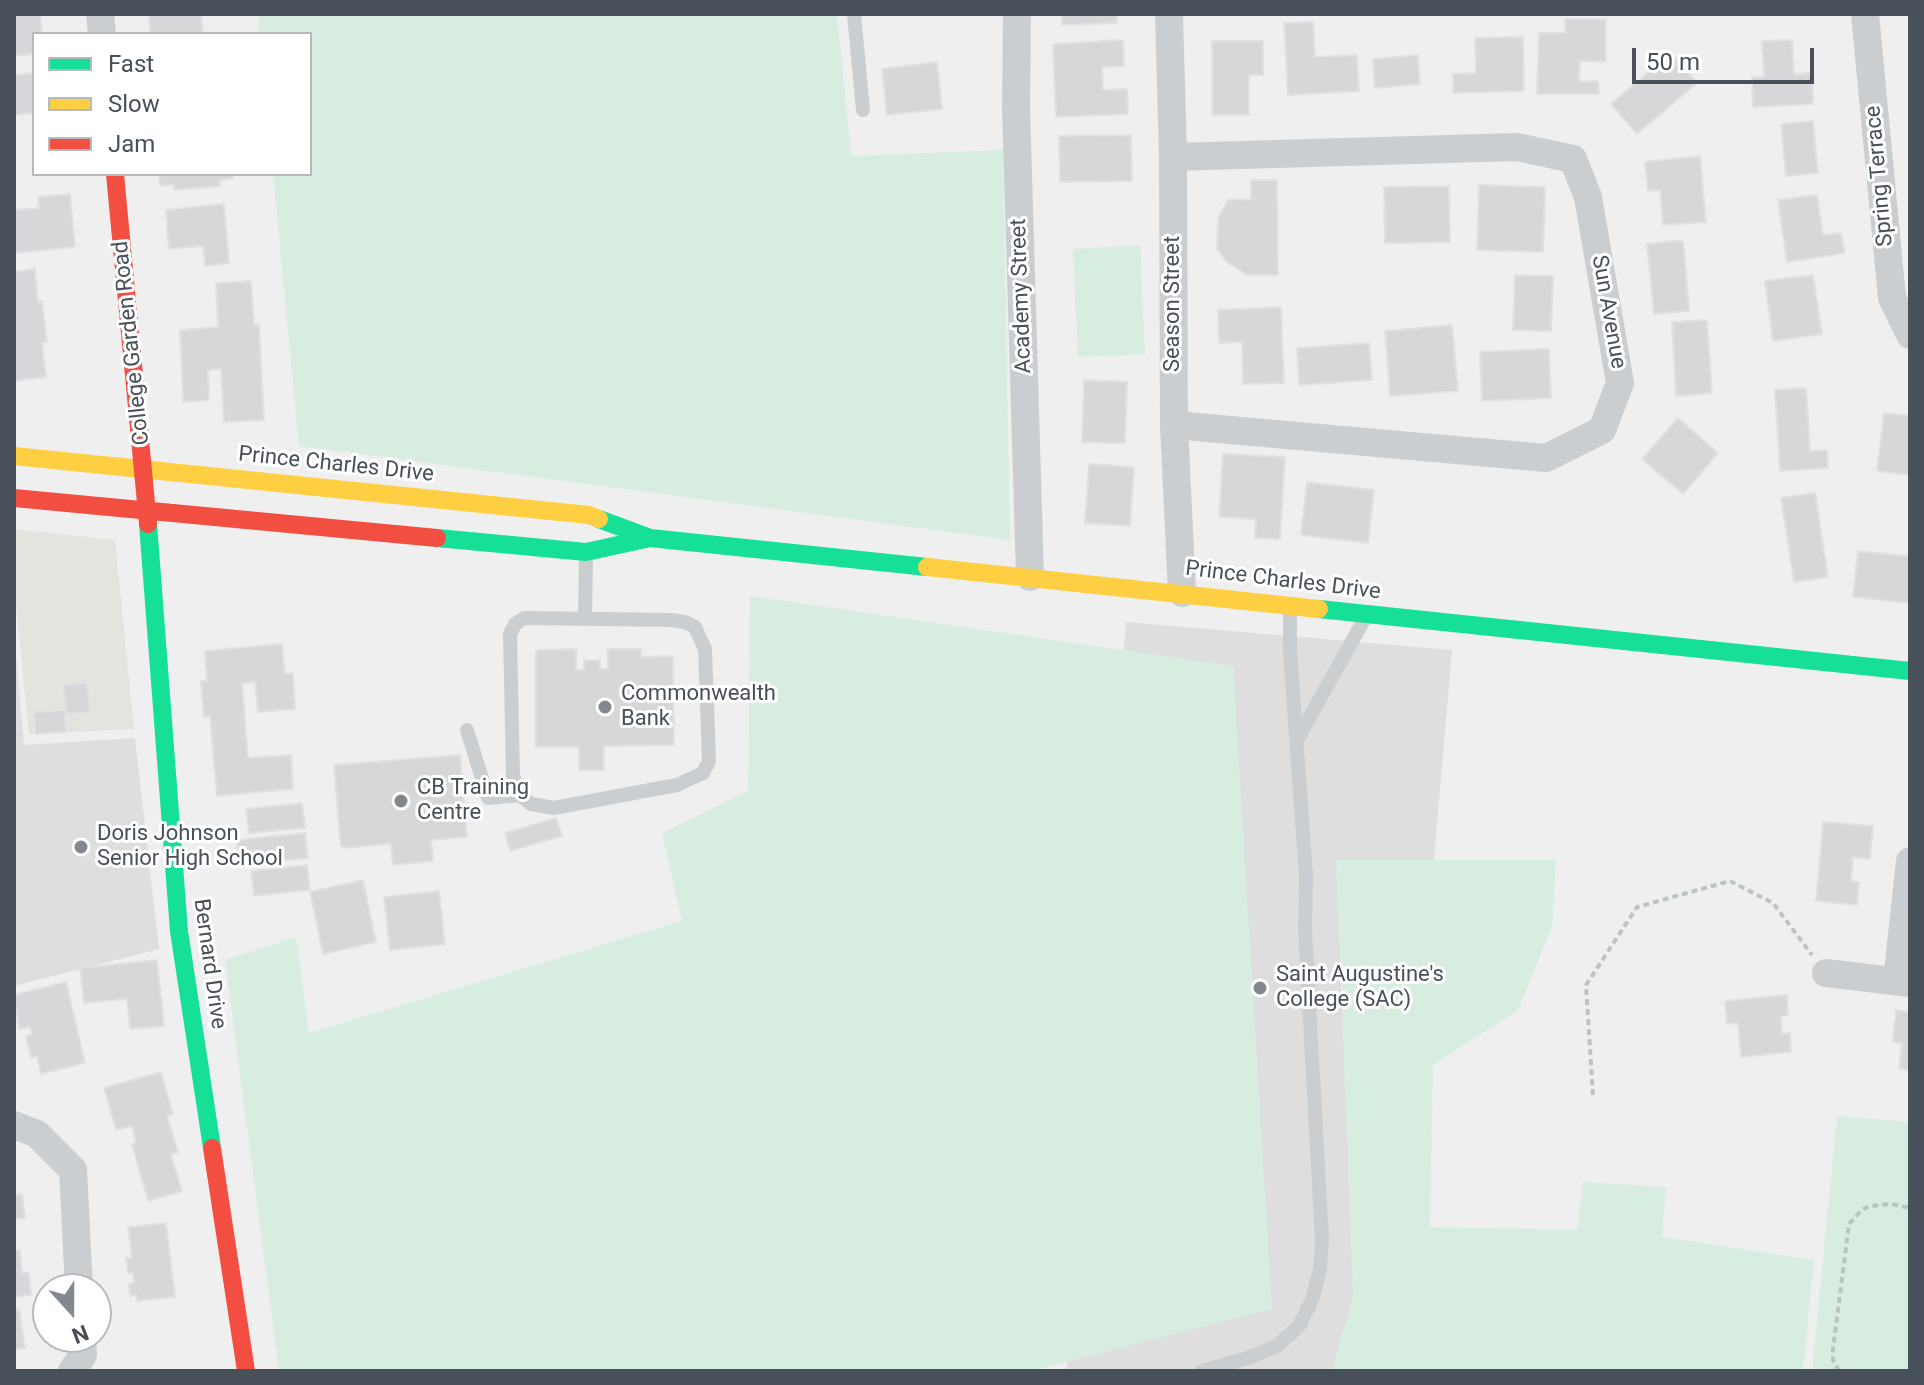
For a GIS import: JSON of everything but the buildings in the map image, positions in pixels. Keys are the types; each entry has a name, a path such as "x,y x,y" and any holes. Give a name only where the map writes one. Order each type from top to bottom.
{"main road":[{"name":"College Garden Road","path":"115,176 147,512"},
{"name":"Prince Charles Drive","path":"14,456 144,469 587,533 650,538"},
{"name":"Prince Charles Drive","path":"14,498 147,512 650,538 1910,671"},
{"name":"Bernard Drive","path":"147,512 179,931 246,1371"}],"street":[{"name":"Academy Street","path":"1017,14 1016,108 1030,577"},
{"name":"Season Street","path":"1169,14 1174,425 1182,593"},
{"name":"Spring Terrace","path":"1865,14 1892,298 1910,335"},
{"name":"Sun Avenue","path":"1173,157 1517,147 1573,159 1588,197 1620,383 1602,430 1546,458 1174,425"},
{"path":"1826,973 1903,982 1910,861"},
{"path":"14,1125 37,1134 73,1170 78,1273"},
{"path":"72,1371 83,1353"}],"lane":[{"path":"854,14 863,110"},
{"path":"585,619 587,533"},
{"path":"1202,1371 1277,1346 1299,1326 1312,1300 1320,1270 1322,1240 1305,929 1306,876 1290,651 1290,606"},
{"path":"1297,740 1367,615"},
{"path":"524,618 585,619 671,620 695,627 705,649 709,761 703,773 677,785 554,808 531,804 520,795 513,776 511,628 524,618"},
{"path":"467,730 488,798 520,795"}],"path":[{"path":"1593,1095 1586,985 1637,907 1730,881 1773,903 1826,973"},
{"path":"1839,1371 1833,1360 1833,1349 1849,1224 1870,1206 1891,1204 1910,1208"}],"shaded area":[{"path":"14,529 115,540 134,729 29,734 14,585"},
{"name":"Saint Augustine's College (SAC)","path":"1126,622 1452,650 1393,1334 1667,1371 1059,1371 1067,1368"},
{"name":"Doris Johnson Senior High School","path":"14,633 24,745 135,738 159,949 14,986"}],"green space":[{"path":"258,14 837,14 851,156 1003,150 1010,540 299,446 273,176 312,176 312,32 259,32"},
{"path":"1140,245 1145,354 1078,357 1073,249"},
{"path":"750,596 1233,666 1272,1309 1031,1371 279,1371 225,960 296,937 309,1033 682,921 662,833 748,791"},
{"path":"1336,860 1556,860 1552,927 1518,1010 1433,1065 1430,1227 1577,1230 1583,1182 1666,1187 1662,1237 1814,1260 1803,1371 1332,1371 1353,1296"},
{"path":"1837,1116 1910,1122 1910,1371 1812,1371"}],"traffic: fast":[{"path":"599,519 650,538 927,567"},
{"path":"148,524 179,931 212,1148"},
{"path":"437,538 586,552 650,538"},
{"path":"1319,609 1910,671"}],"traffic: slow":[{"path":"14,456 589,515 599,519"},
{"path":"927,567 1319,609"}],"traffic: jam":[{"path":"115,176 148,524"},
{"path":"14,498 437,538"},
{"path":"212,1148 246,1371"}],"place":[{"name":"Commonwealth Bank","path":"605,707"},
{"name":"CB Training Centre","path":"401,801"},
{"name":"Doris Johnson Senior High School","path":"81,847"},
{"name":"Saint Augustine's College (SAC)","path":"1260,988"}]}
